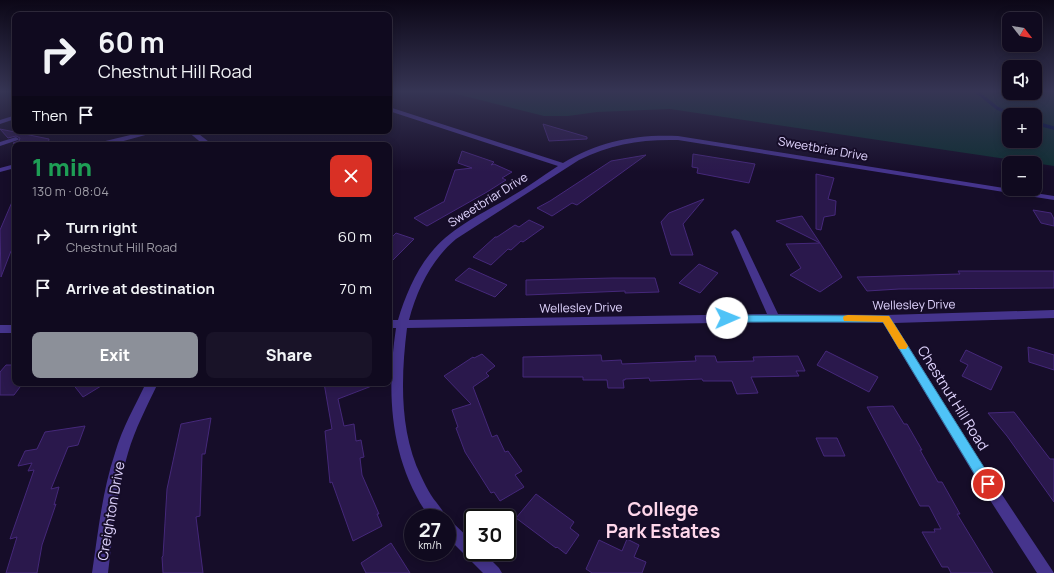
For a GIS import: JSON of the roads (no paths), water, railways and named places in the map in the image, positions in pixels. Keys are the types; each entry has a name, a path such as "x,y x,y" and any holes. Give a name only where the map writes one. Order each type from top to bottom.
{"street":[{"path":"419,119 563,165"},
{"path":"112,142 144,134"},
{"path":"195,134 205,142"},
{"name":"Sweetbriar Drive","path":"432,509 418,489 406,456 397,392 395,324 415,291 428,263 448,240 472,223 511,201 563,165 582,154 609,143 637,138 662,137 698,140 1054,198"},
{"path":"0,170 12,167"},
{"path":"735,232 774,318"},
{"name":"Wellesley Drive","path":"395,324 774,318 886,319 1054,314"},
{"name":"Chestnut Hill Road","path":"886,319 959,438 1046,573"},
{"path":"0,329 12,329"},
{"name":"Creighton Drive","path":"100,573 110,501 121,453 136,415 150,386"},
{"path":"456,536 494,573"}],"lane":[{"path":"0,122 11,119"},
{"path":"0,144 16,139"}],"waterway":[{"path":"1042,125 1054,128"}],"district":[{"name":"College Park Estates","path":"663,520"}]}
